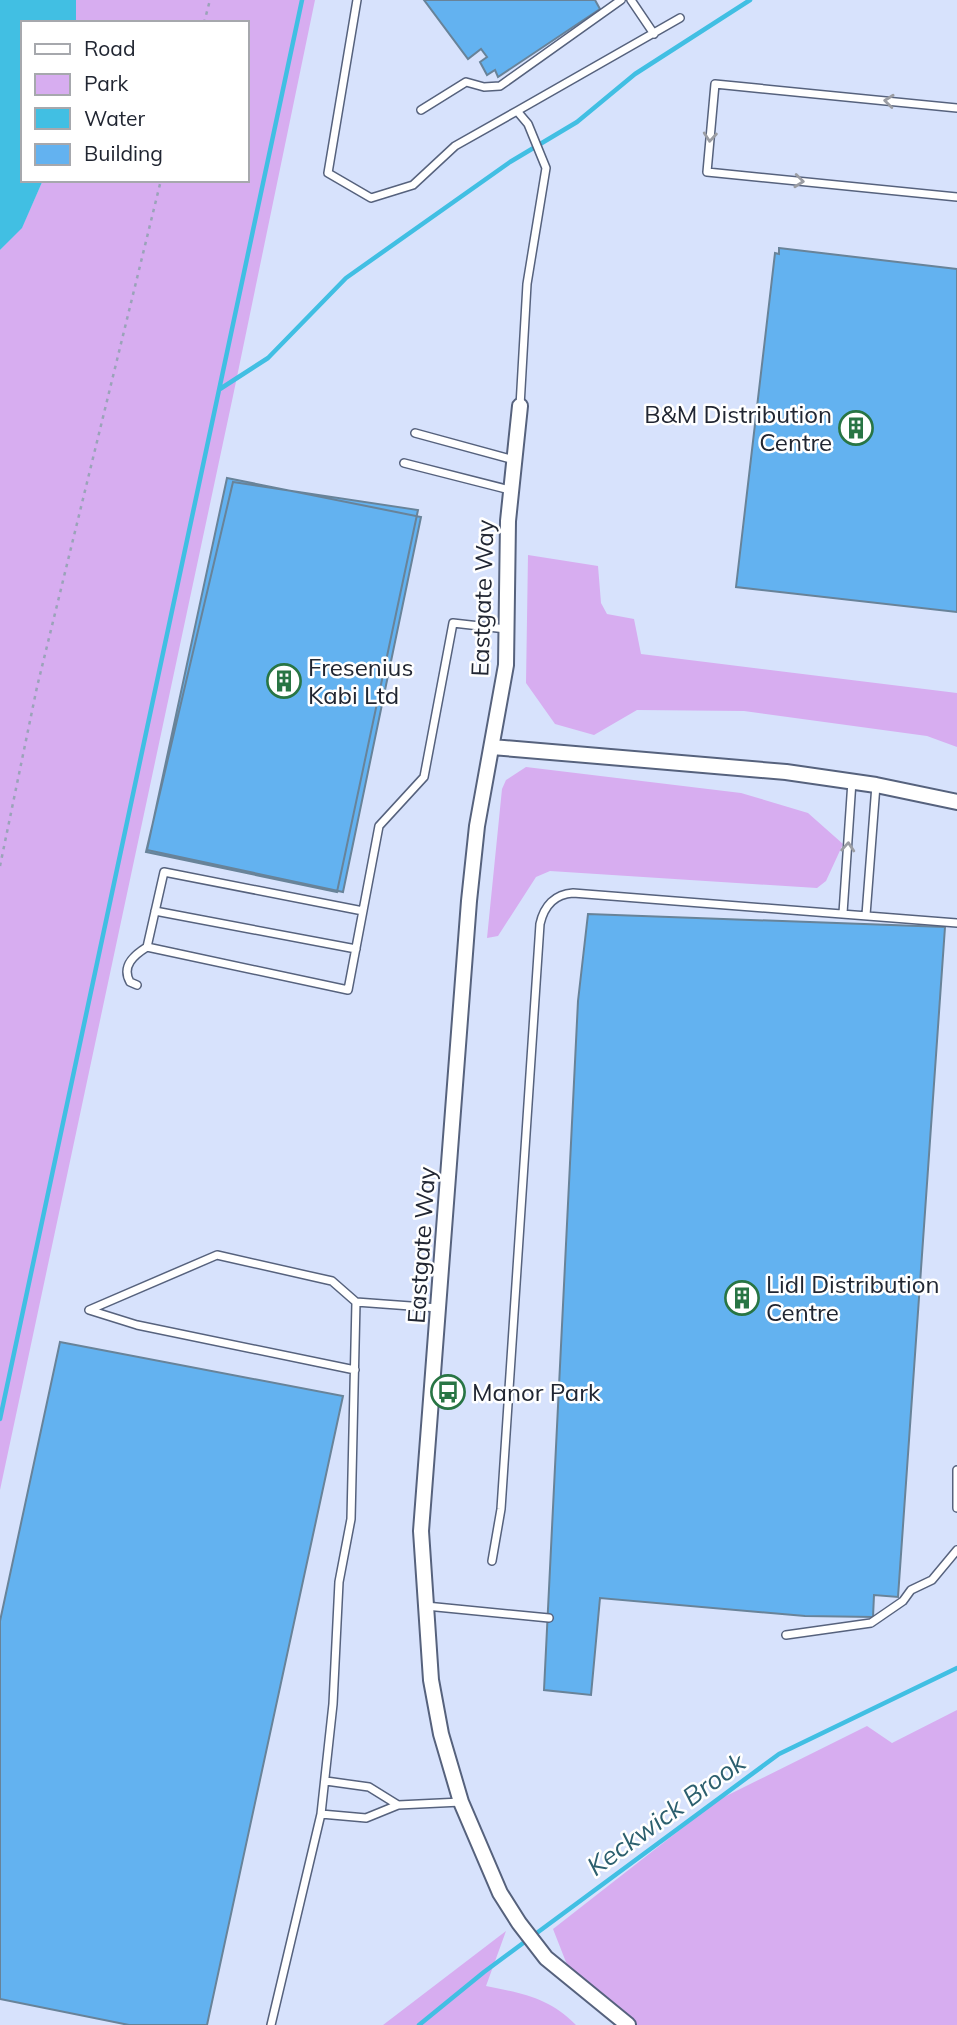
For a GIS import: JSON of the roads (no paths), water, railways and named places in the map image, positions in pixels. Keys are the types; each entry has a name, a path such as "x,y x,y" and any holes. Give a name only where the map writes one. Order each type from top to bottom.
{"street":[{"name":"Eastgate Way","path":"520,406 510,490 506,664 477,826 469,901 421,1531 425,1606 431,1680 440,1734 461,1802 500,1893 546,1958 628,2025"},
{"path":"492,747 786,772 876,785 957,802"}],"lane":[{"path":"357,0 328,173 371,198 413,185 455,146 680,18"},
{"path":"421,110 466,82 484,87 500,86 621,0"},
{"path":"631,0 654,34"},
{"path":"957,108 715,85 707,172 957,197"},
{"path":"517,111 528,124 546,168 527,284 520,406"},
{"path":"415,433 514,460"},
{"path":"404,463 510,490"},
{"path":"137,985 130,982 127,976 128,967 132,956 147,947 348,990 379,826 424,777 453,623 506,629"},
{"path":"843,913 852,782"},
{"path":"866,915 876,785"},
{"path":"147,947 164,872 363,911"},
{"path":"492,1560 501,1509 542,914 559,895 573,893 957,923"},
{"path":"155,911 356,949"},
{"path":"355,1370 137,1325 89,1310 217,1255 332,1281 356,1302 439,1308"},
{"path":"271,2025 321,1814 326,1781 340,1581 351,1519 356,1302"},
{"path":"957,1470 957,1508"},
{"path":"786,1635 871,1623 903,1601 911,1590 932,1580 957,1550"},
{"path":"425,1606 548,1618"},
{"path":"326,1781 369,1787 398,1805"},
{"path":"321,1814 366,1818 398,1805 461,1802"}],"water":[{"path":"0,0 76,0 76,21 21,21 21,182 42,182 22,228 0,250"}],"waterway":[{"path":"0,1419 302,0"},
{"path":"220,389 268,358 346,278 510,162 577,122 635,74 750,0"},
{"name":"Keckwick Brook","path":"419,2025 484,1972 779,1754 957,1668"}],"place":[{"name":"B&M Distribution Centre","path":"856,428"},
{"name":"Fresenius Kabi Ltd","path":"284,681"},
{"name":"Lidl Distribution Centre","path":"742,1298"},
{"name":"Manor Park","path":"448,1392"}]}
